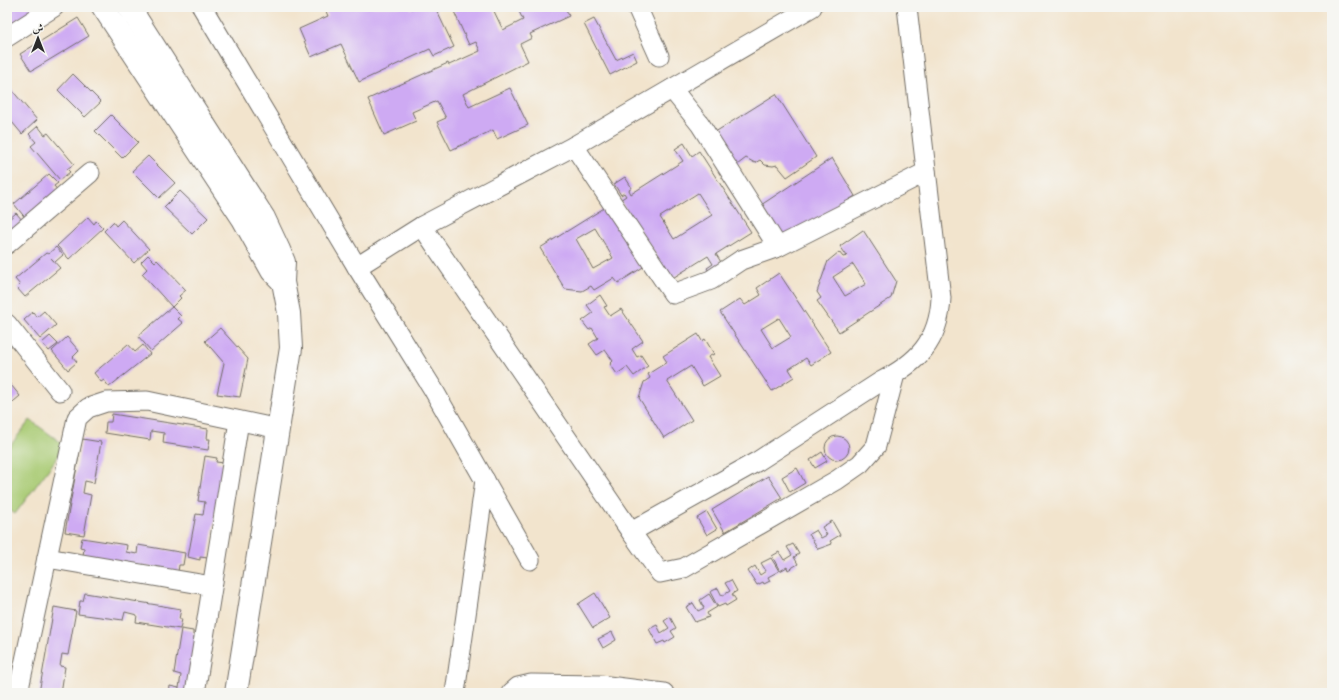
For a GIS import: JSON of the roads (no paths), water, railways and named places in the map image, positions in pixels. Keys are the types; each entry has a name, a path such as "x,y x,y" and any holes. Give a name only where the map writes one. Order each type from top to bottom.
{"main road":[{"path":"103,7 243,219 272,272 283,282"},
{"path":"129,7 264,218 284,262 283,282 289,313 291,348 236,693"}],"street":[{"path":"7,37 54,7"},
{"path":"202,7 357,267 433,389 530,560"},
{"path":"637,7 659,56"},
{"path":"357,267 422,226 574,146 812,7"},
{"path":"631,532 758,462 880,382 895,374 923,352 932,337 940,314 941,298 907,7"},
{"path":"672,89 700,124 778,247"},
{"path":"574,146 673,294 711,280 741,260 778,247 926,172"},
{"path":"7,244 90,173"},
{"path":"422,226 660,573 684,568 837,480 860,464 876,446 895,374"},
{"path":"7,324 60,391"},
{"path":"18,693 77,418 88,408 106,402 146,401 279,429"},
{"path":"195,693 239,421"},
{"path":"455,693 485,480"},
{"path":"47,558 212,586"},
{"path":"511,693 518,688 531,684 600,685 664,693"}]}
